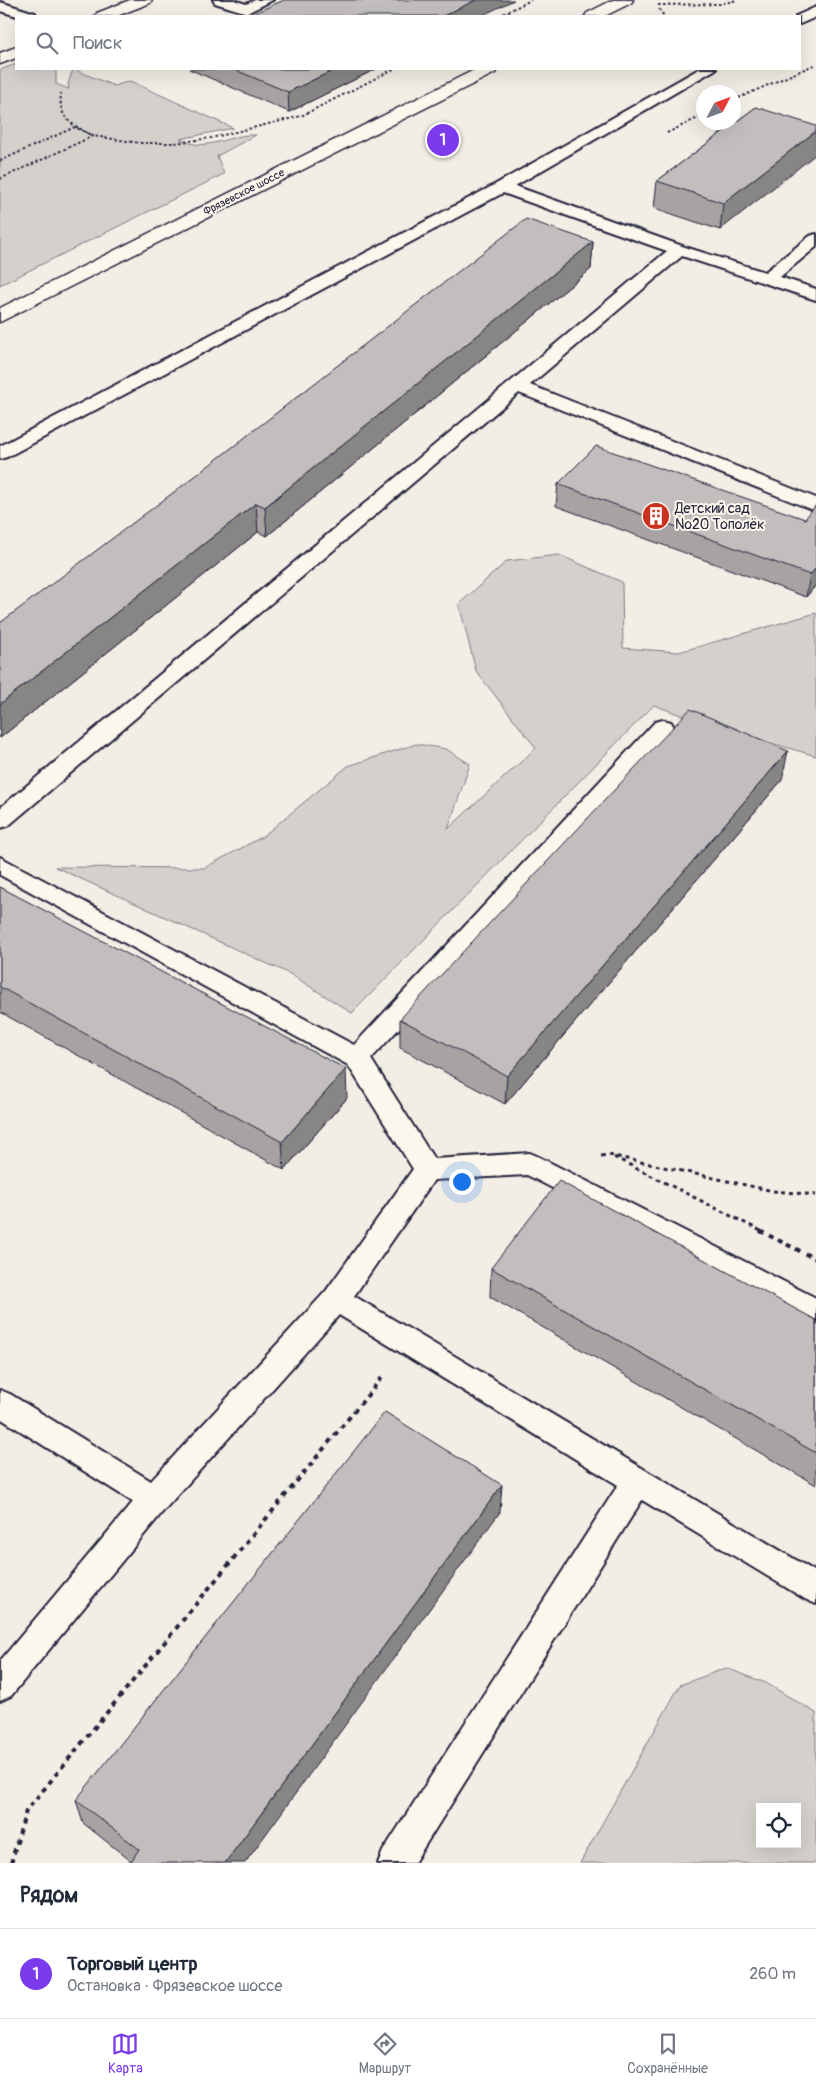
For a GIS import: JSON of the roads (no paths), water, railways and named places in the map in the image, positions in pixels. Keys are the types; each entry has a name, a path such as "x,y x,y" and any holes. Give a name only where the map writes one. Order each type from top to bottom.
{"main road":[{"path":"106,15 144,0"},
{"path":"595,15 625,0"},
{"path":"0,59 15,52"},
{"name":"Фрязевское шоссе","path":"0,316 487,70"}],"lane":[{"path":"220,0 247,9 266,0"},
{"path":"0,6 27,15"},
{"path":"801,19 816,11"},
{"path":"0,453 502,187 708,70"},
{"path":"502,187 679,250 816,295"},
{"path":"768,278 816,239"},
{"path":"0,820 679,250"},
{"path":"517,386 816,505"},
{"path":"357,1058 663,727"},
{"path":"0,865 357,1058 426,1170"},
{"path":"426,1170 530,1164 816,1311"},
{"path":"0,1685 154,1499 336,1299 426,1170"},
{"path":"336,1299 816,1588"},
{"path":"0,1403 154,1499"},
{"path":"395,1863 638,1480"}],"place":[{"name":"Торговый центр","path":"443,140"},
{"name":"Детский сад №20 Тополёк","path":"656,516"}]}
